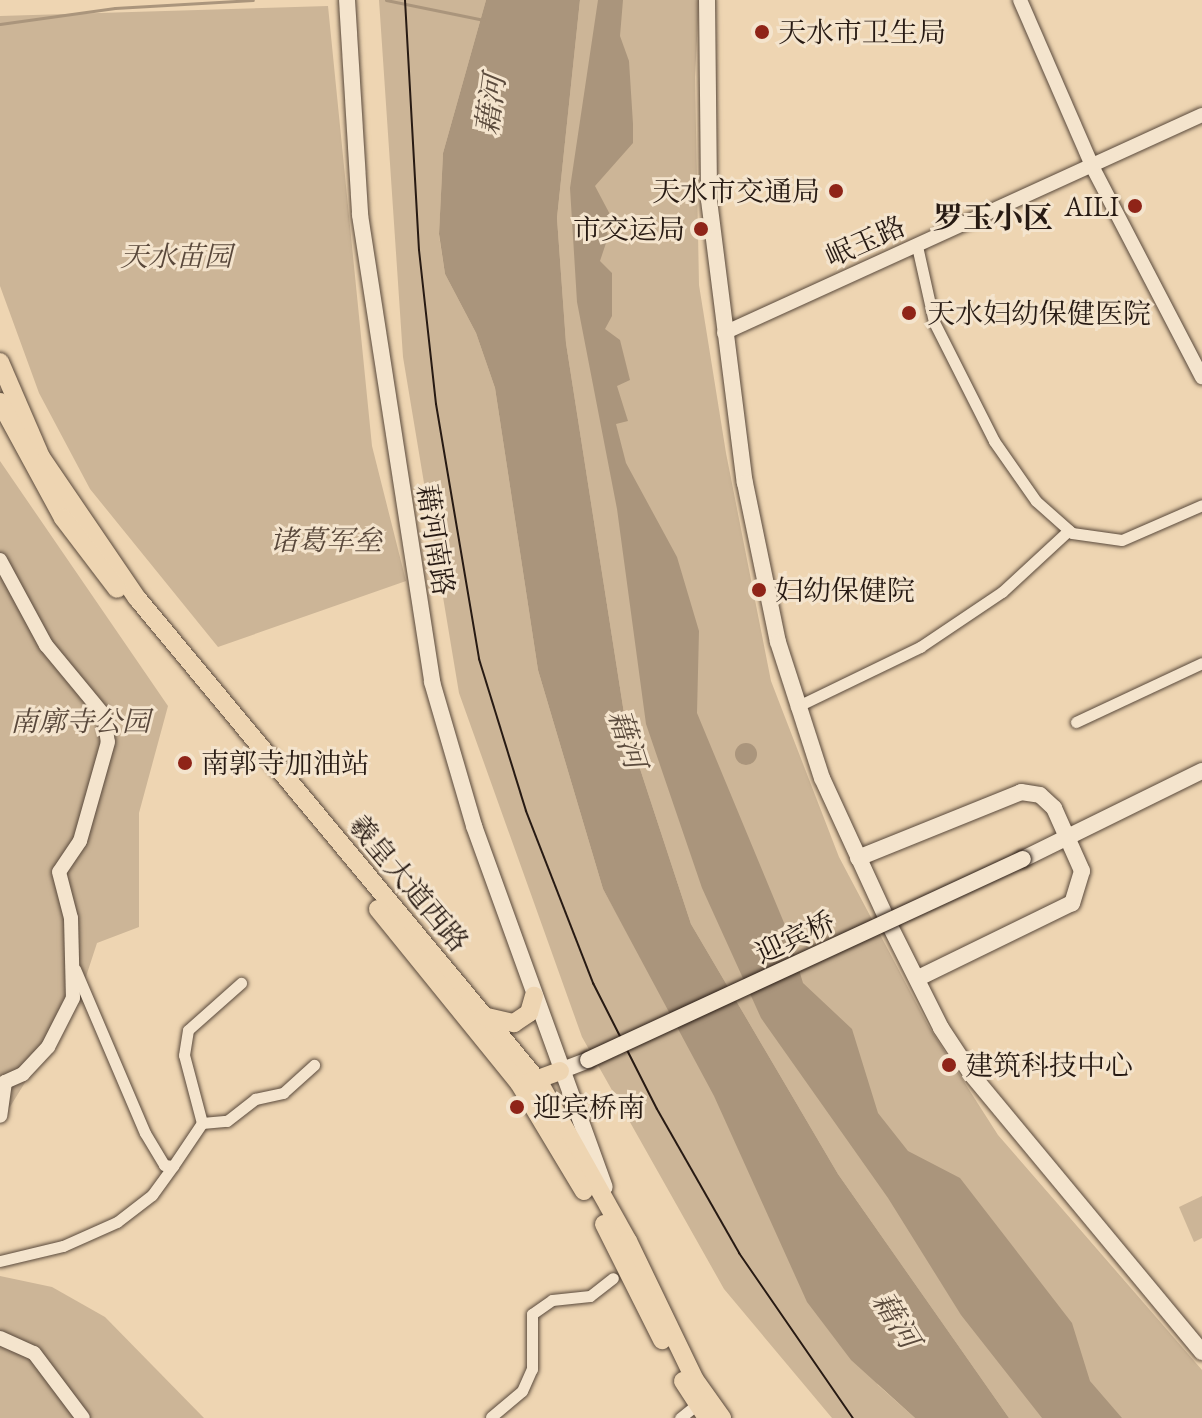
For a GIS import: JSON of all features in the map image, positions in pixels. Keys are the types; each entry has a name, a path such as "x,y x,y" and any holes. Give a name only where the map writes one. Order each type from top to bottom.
{"main road":[{"name":"藉河南路","path":"347,0 360,215 432,682 474,826 560,1071 628,1241"},
{"path":"707,0 709,200 724,333 745,483 796,707 858,858 918,978 972,1075 1202,1352"},
{"name":"羲皇大道西路","path":"0,362 41,457 137,598 479,1015 539,1082 628,1241 695,1380 722,1418"},
{"name":"羲皇大道西路","path":"0,402 63,518 131,609 519,1083 611,1236 702,1411"},
{"name":"迎宾桥","path":"560,1071 1023,859 1202,771"},
{"path":"858,858 1021,792 1048,800 1082,871 1072,903 918,978"},
{"path":"479,1015 514,1023 529,1013 534,996"},
{"path":"519,1083 539,1082 560,1071"}],"street":[{"path":"1020,0 1093,168 1202,377"},
{"name":"岷玉路","path":"724,333 1093,168 1202,115"},
{"path":"917,246 934,322 994,441 1036,501 1069,530 1122,540 1202,505"},
{"path":"796,707 920,647 1002,592 1069,530"},
{"path":"0,560 46,645 104,715 108,742 80,841 59,872 71,918 75,969 73,998 48,1047 23,1074 3,1083 0,1116"},
{"path":"1076,722 1202,663"},
{"path":"75,969 145,1133 164,1165 173,1166"},
{"path":"0,1261 63,1246 117,1222 152,1195 202,1123 184,1055 188,1030 241,983"},
{"path":"202,1123 227,1121 255,1099 283,1093 314,1065"},
{"path":"491,1417 522,1391 532,1369 532,1314 568,1295 590,1296 613,1278"},
{"path":"0,1338 34,1353 83,1418"},
{"path":"680,1418 702,1411"}],"green space":[{"path":"379,0 486,0 443,153 439,235 445,274 476,333 495,388 538,670 603,889 878,1385 915,1418 832,1418 724,1289 582,1037 459,693 403,357"},
{"path":"580,0 699,0 695,77 699,285 726,453 771,681 839,857 929,1027 998,1135 1202,1370 1202,1418 1009,1418 838,1174 691,924 626,726 566,343 557,218"},
{"name":"天水苗园","path":"328,6 372,446 406,581 218,647 90,489 39,393 0,286 0,16"},
{"name":"南廓寺公园","path":"0,461 168,706 139,813 139,927 97,943 81,992 0,1123"},
{"path":"1202,1196 1202,1238 1194,1242 1179,1207"},
{"path":"0,1276 52,1287 105,1317 204,1418 0,1418"}],"water":[{"name":"藉河","path":"486,0 580,0 557,218 566,343 626,726 691,924 838,1174 1009,1418 915,1418 851,1360 807,1302 714,1096 603,889 538,670 495,388 476,333 445,274 439,234 443,153"},
{"path":"598,0 623,0 620,36 629,61 633,124 633,143 595,186 614,222 606,224 608,237 600,261 612,273 612,316 605,329 620,340 630,380 617,386 628,421 616,424 626,463 677,557 699,631 697,713 787,930 803,983 852,1029 878,1113 908,1151 960,1178 1072,1323 1090,1381 1122,1418 1042,1418 961,1315 888,1198 761,1018 702,888 646,724 617,509 577,302 570,188"},
{"path":"746,743 754,746 757,754 754,762 746,765 738,762 735,754 738,746"}],"waterway":[{"path":"0,24 115,8 253,0"},
{"path":"386,0 484,20"}],"tram line":[{"path":"405,0 419,250 436,404 479,659 526,811 593,983 657,1109 739,1253 853,1418"}],"place":[{"name":"天水市卫生局","path":"762,32"},
{"name":"天水市交通局","path":"836,191"},
{"name":"AILI","path":"1135,206"},
{"name":"市交运局","path":"701,229"},
{"name":"天水妇幼保健医院","path":"909,313"},
{"name":"妇幼保健院","path":"759,590"},
{"name":"南郭寺加油站","path":"185,763"},
{"name":"建筑科技中心","path":"949,1065"},
{"name":"迎宾桥南","path":"517,1107"}],"district":[{"name":"罗玉小区","path":"993,218"}],"park label":[{"name":"诸葛军垒","path":"326,540"}]}
